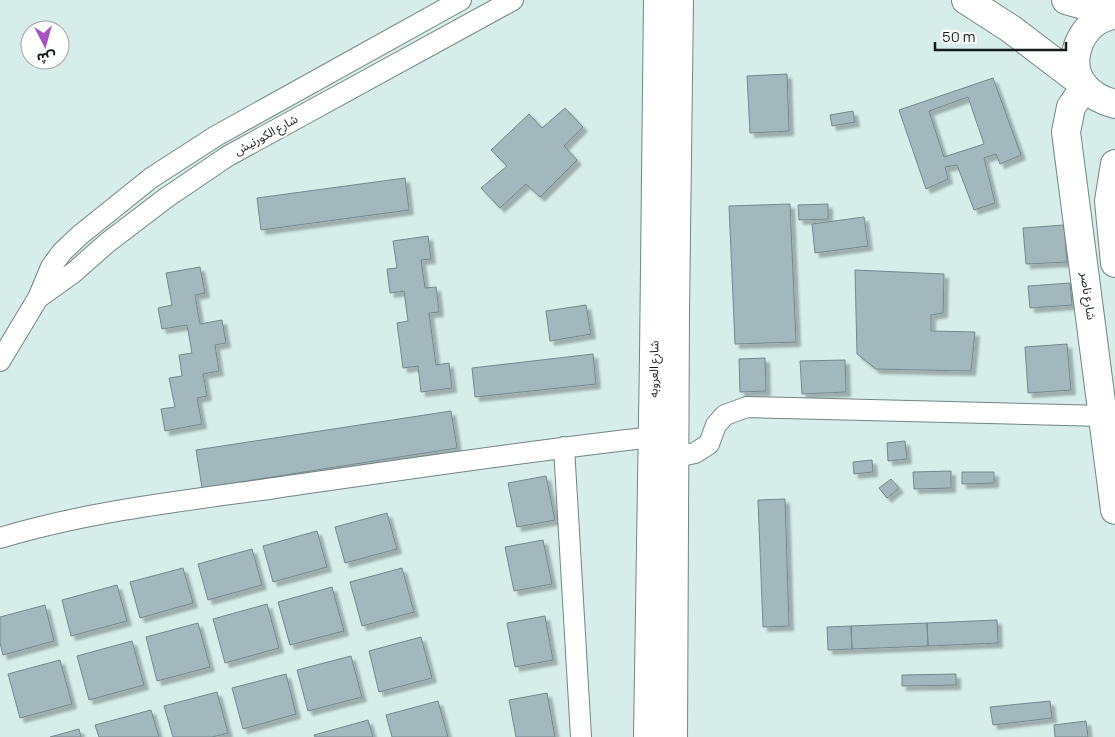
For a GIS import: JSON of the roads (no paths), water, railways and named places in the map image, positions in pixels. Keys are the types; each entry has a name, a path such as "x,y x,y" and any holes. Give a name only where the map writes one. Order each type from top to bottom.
{"main road":[{"name":"شارع العروبه","path":"648,737 658,0"},
{"name":"شارع العروبه","path":"673,737 679,0"},
{"path":"966,0 1011,28 1098,98 1115,104"},
{"path":"1066,0 1115,14"},
{"path":"1083,85 1076,66 1076,48 1084,32 1098,20 1115,14"},
{"name":"شارع ناصر","path":"1083,85 1071,107 1066,132 1115,510"},
{"path":"1115,168 1109,201 1115,263"}],"street":[{"name":"شارع الكورنيش","path":"0,361 38,298 51,266 62,252 151,178 216,136 461,0"},
{"name":"شارع الكورنيش","path":"38,298 73,273 107,243 166,198 228,156 513,0"},
{"path":"676,457 695,453 708,444 716,425 725,415 747,407 1104,416"},
{"path":"0,538 50,524 148,506 564,447 653,437"},
{"path":"564,447 581,737"}]}
